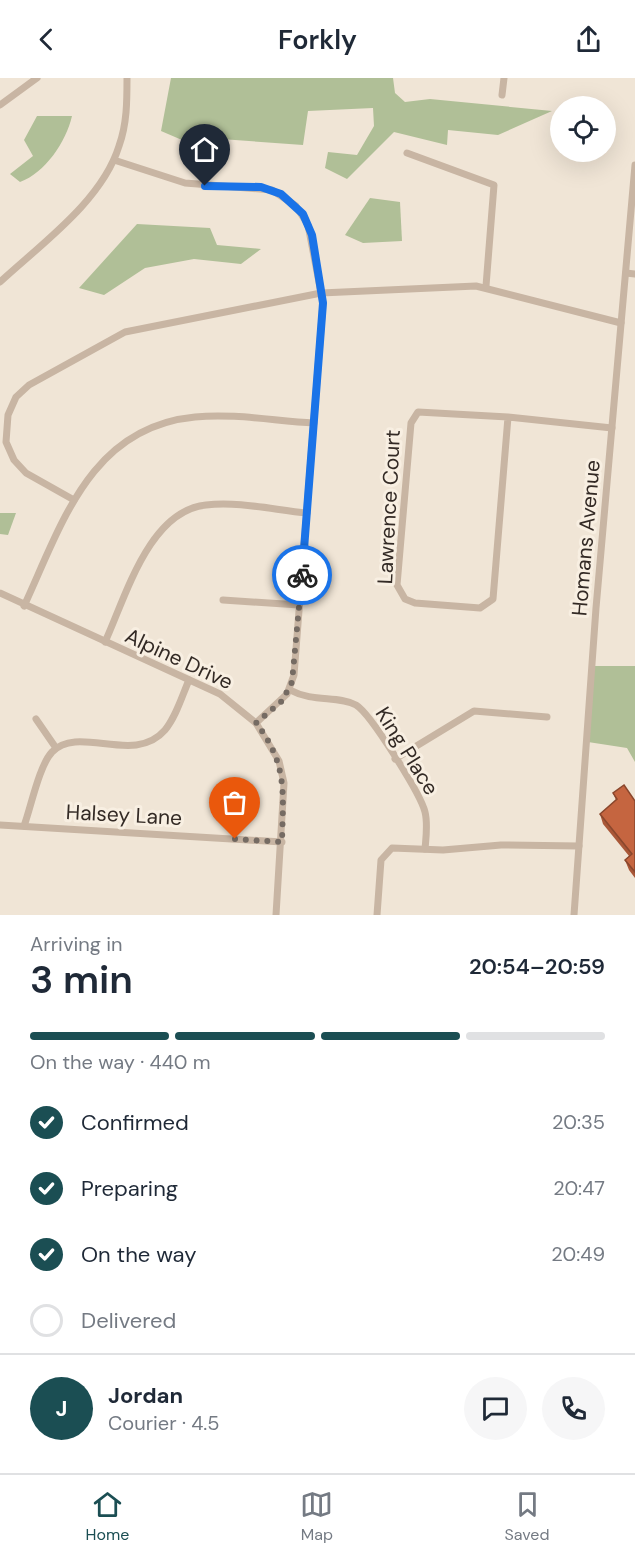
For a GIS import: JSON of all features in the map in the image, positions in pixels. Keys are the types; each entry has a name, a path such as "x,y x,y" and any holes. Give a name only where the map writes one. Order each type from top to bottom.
{"street":[{"path":"0,105 37,78"},
{"path":"0,282 87,200 105,177 114,160 123,131 127,78"},
{"path":"502,95 504,78"},
{"path":"407,153 495,185 486,286"},
{"path":"114,160 185,183 261,187 281,194 296,206 308,225 323,303 294,675 290,690 282,701 256,723"},
{"name":"Homans Avenue","path":"574,915 635,165"},
{"path":"626,273 635,274"},
{"path":"74,500 26,473 9,452 5,434 8,415 22,390 125,332 321,293 486,286 621,323"},
{"name":"Lawrence Court","path":"508,417 493,599 480,608 415,603 405,599 397,585 411,423 414,416 423,411 508,417 612,428"},
{"path":"24,606 74,500 89,476 113,451 137,434 166,422 212,416 314,423"},
{"path":"105,642 151,542 172,518 193,507 215,504 307,513"},
{"name":"Alpine Drive","path":"0,593 189,680 234,703 256,723 274,749 282,772 282,842 276,915"},
{"path":"223,600 299,605"},
{"path":"24,826 47,758 57,748 73,742 130,746 151,741 170,723 189,680"},
{"name":"King Place","path":"290,690 311,699 338,700 355,705 368,716 422,803 426,823 425,849"},
{"path":"395,759 474,711 547,717"},
{"path":"36,719 57,748"},
{"name":"Halsey Lane","path":"0,825 282,842"},
{"path":"377,915 383,855 397,848 425,849 522,844 579,846"}],"green space":[{"path":"171,78 393,78 395,93 405,102 430,99 550,111 498,135 448,130 447,145 394,132 347,179 325,168 328,152 357,155 374,126 373,108 308,111 303,145 221,139 203,149 161,131"},
{"path":"37,116 72,116 60,146 46,164 38,172 20,182 10,174 33,156 24,140"},
{"path":"370,198 400,202 402,241 363,243 345,235"},
{"path":"137,224 210,228 217,245 261,249 241,264 194,259 145,268 104,295 79,288"},
{"path":"0,513 16,513 8,535 0,534"},
{"path":"594,666 635,666 635,762 627,748 588,742"}],"building":[{"path":"624,785 635,801 635,872 625,860 632,854 600,814 617,799 613,793"}],"way so far":[{"path":"235,839 282,842 284,783 282,772 274,749 256,723 282,701 292,682 302,575"}],"route":[{"path":"205,186 261,187 281,194 303,214 312,235 323,303 302,575"}]}
